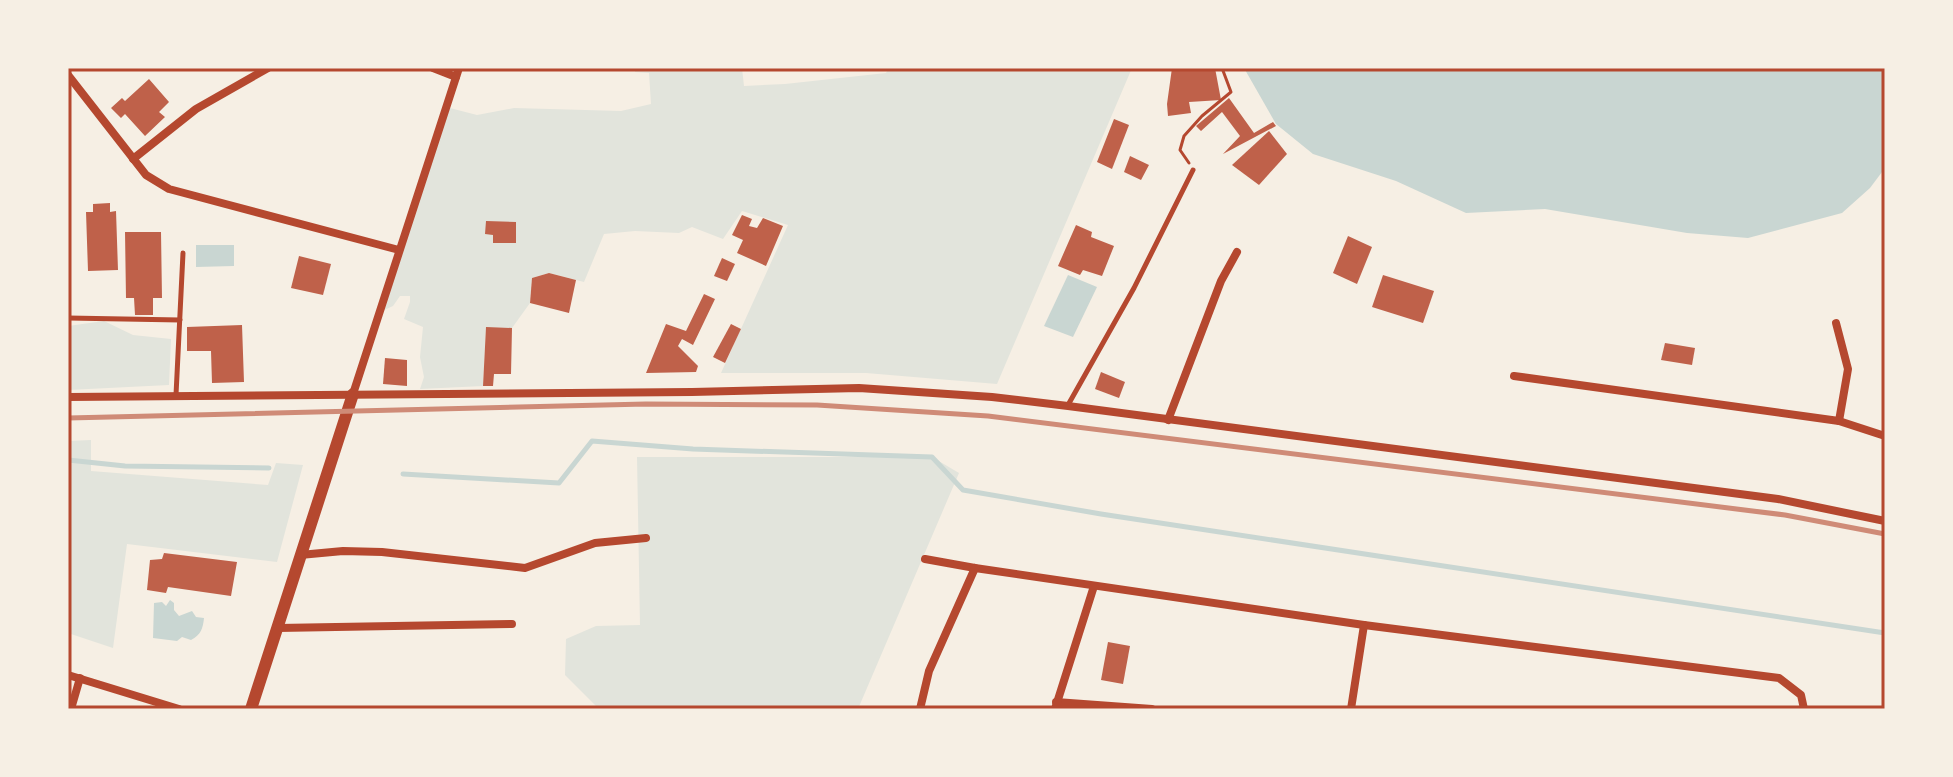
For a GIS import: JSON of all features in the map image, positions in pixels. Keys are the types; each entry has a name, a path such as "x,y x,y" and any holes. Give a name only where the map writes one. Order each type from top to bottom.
{"street":[{"path":"133,159 196,109 268,68"},
{"path":"251,709 457,72 433,68"},
{"path":"68,75 146,175 169,189 399,250"},
{"path":"1168,420 1221,281 1237,252"},
{"path":"1836,323 1848,369 1839,421"},
{"path":"1514,376 1839,421 1885,436"},
{"path":"68,397 859,388 992,397 1778,499 1885,521"},
{"path":"300,555 343,551 382,552 525,568 595,543 646,538"},
{"path":"925,559 1364,625 1779,678 1801,695 1804,709"},
{"path":"920,709 929,671 975,568"},
{"path":"1094,586 1056,706 1152,709"},
{"path":"278,628 512,624"},
{"path":"1351,709 1364,625"},
{"path":"68,675 160,706 179,709"},
{"path":"71,709 80,678"}],"lane":[{"path":"1068,406 1134,288 1193,170"},
{"path":"176,396 183,253"},
{"path":"68,318 180,320"}],"path":[{"path":"1193,170 1180,150 1184,136 1231,92 1222,68"}],"shaded area":[{"path":"635,68 742,68 744,86 886,73 889,68 1132,68 997,384 866,373 721,373 788,225 742,211 723,239 692,227 679,233 635,231 604,234 584,282 549,273 532,278 530,303 512,328 486,328 483,386 420,389 424,377 420,357 423,327 404,319 410,296 400,296 393,306 382,311 446,107 477,115 514,108 621,111 651,104 649,73 635,72"},
{"path":"1244,68 1885,68 1885,168 1870,188 1842,213 1748,238 1687,233 1545,209 1466,213 1396,181 1313,154 1276,124"},
{"path":"196,245 234,245 234,266 196,267"},
{"path":"1068,275 1097,287 1073,337 1044,326"},
{"path":"104,321 133,335 171,339 169,385 68,390 68,326"},
{"path":"91,440 91,471 268,485 276,463 303,465 277,562 127,544 113,648 68,633 68,441"},
{"path":"637,457 932,457 959,473 858,709 599,709 565,675 566,639 596,626 640,625"},
{"path":"170,600 179,616 192,611 196,617 204,618 201,631 191,640 182,637 177,641 153,638 154,603 162,602 166,606"}],"building":[{"path":"1172,68 1215,68 1221,100 1189,102 1191,113 1168,116"},
{"path":"149,79 169,102 159,112 165,117 145,136 125,114 121,118 111,108 122,98 125,101"},
{"path":"1229,98 1254,133 1273,122 1276,126 1223,154 1240,136 1222,112 1201,131 1196,126"},
{"path":"1114,119 1129,125 1112,169 1097,162"},
{"path":"1269,131 1287,154 1259,185 1232,165"},
{"path":"1130,156 1149,165 1141,180 1124,172"},
{"path":"110,203 110,212 116,211 118,270 88,271 86,212 93,212 93,204"},
{"path":"742,215 752,219 749,226 757,228 763,218 783,226 766,266 737,253 743,240 732,235"},
{"path":"486,221 516,222 516,243 493,243 493,235 485,234"},
{"path":"1076,225 1092,232 1091,237 1114,246 1102,276 1083,270 1080,275 1058,266"},
{"path":"125,232 161,232 162,298 153,298 153,315 135,315 134,298 126,298"},
{"path":"1348,236 1372,247 1357,284 1333,273"},
{"path":"299,256 331,264 323,295 291,288"},
{"path":"722,258 735,264 727,281 714,276"},
{"path":"549,273 576,280 569,313 530,303 532,278"},
{"path":"1383,275 1434,291 1423,323 1372,307"},
{"path":"704,294 715,299 693,345 682,339 678,346 698,366 696,372 646,373 666,324 686,331"},
{"path":"731,324 741,329 725,363 713,357"},
{"path":"242,325 244,382 212,383 211,351 187,351 187,327"},
{"path":"486,327 512,328 511,374 494,374 493,386 483,386"},
{"path":"1665,343 1695,348 1692,365 1661,360"},
{"path":"385,358 407,360 407,386 383,384"},
{"path":"1101,372 1125,382 1119,398 1095,389"},
{"path":"164,553 237,562 231,596 168,587 166,593 147,590 150,560 162,559"},
{"path":"1108,642 1130,646 1123,684 1101,680"}],"waterway":[{"path":"403,474 559,483 592,441 693,449 932,457 963,490 1101,514 1885,633"},
{"path":"68,460 125,466 269,468"}],"railway":[{"path":"68,418 646,404 817,405 988,416 1785,515 1885,534"}]}
